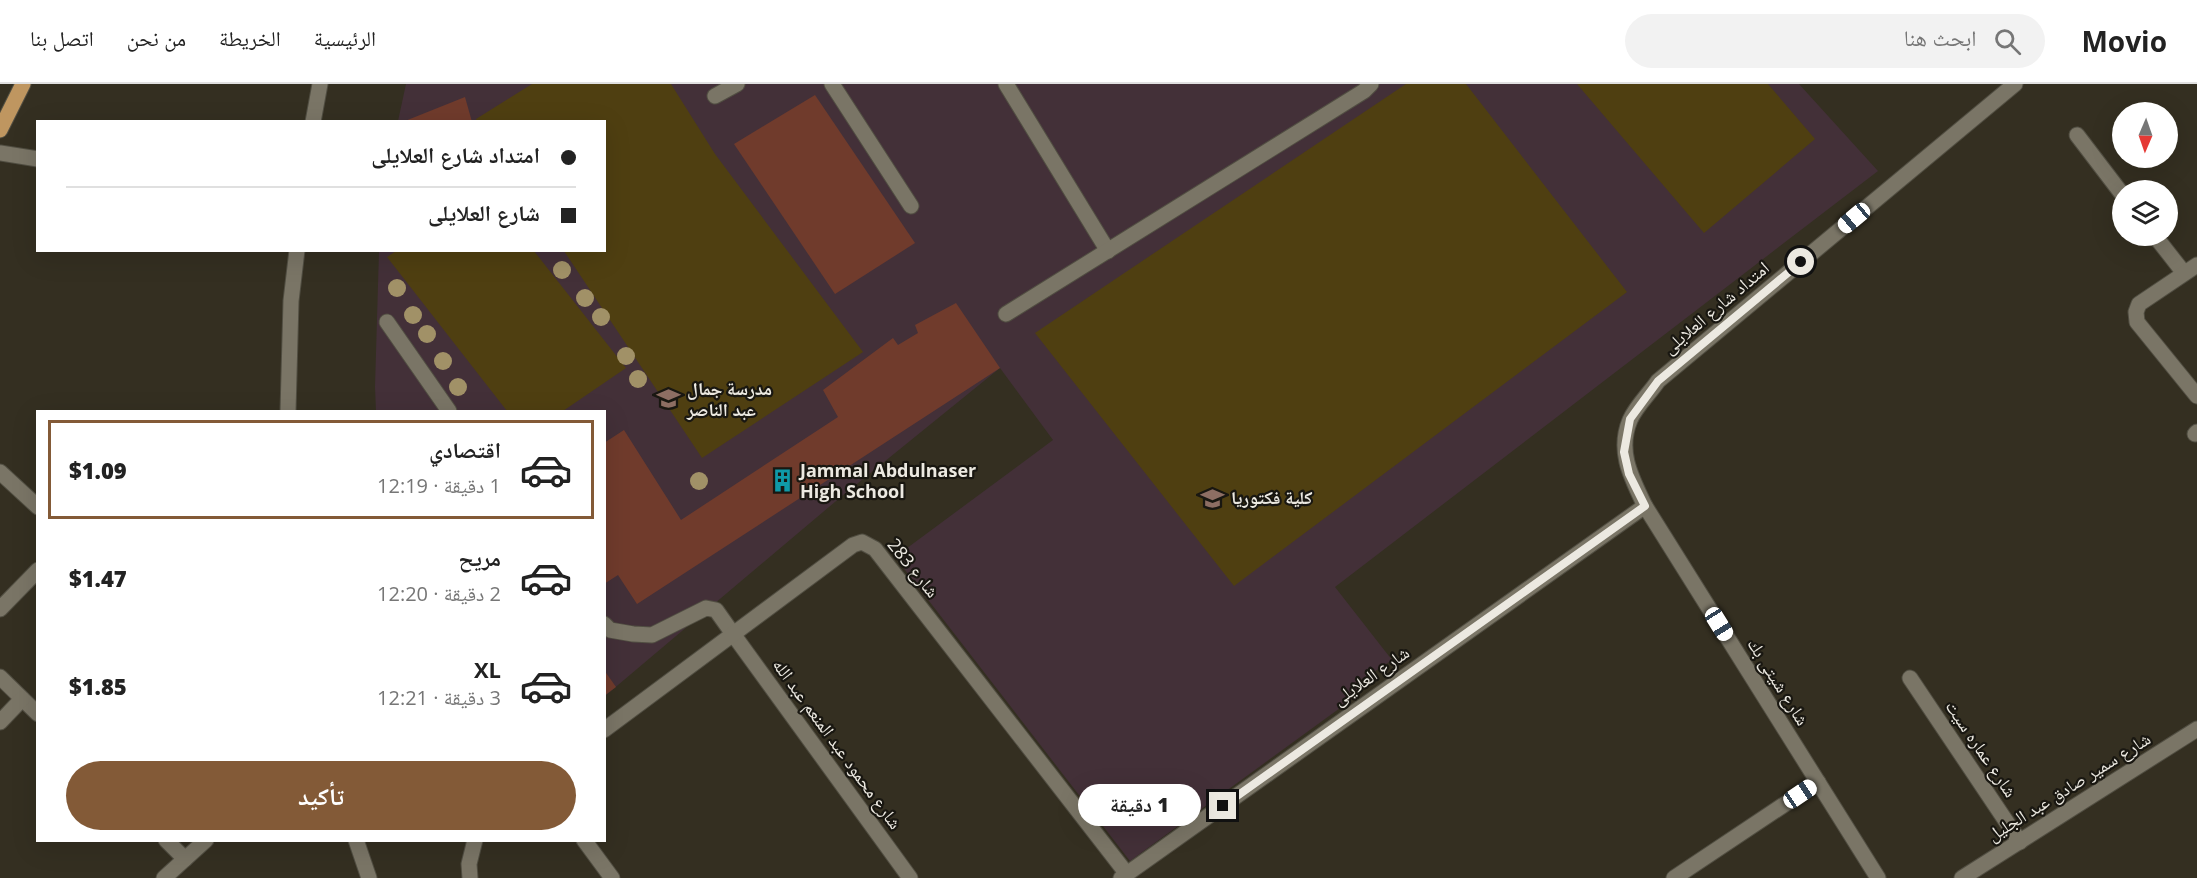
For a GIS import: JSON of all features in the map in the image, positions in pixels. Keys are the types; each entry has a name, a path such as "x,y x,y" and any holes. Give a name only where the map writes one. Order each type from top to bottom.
{"main road":[{"path":"0,130 23,84"},
{"path":"0,108 15,99"}],"street":[{"path":"313,120 320,84"},
{"path":"715,96 737,84"},
{"path":"832,84 911,206"},
{"path":"1006,84 1108,251"},
{"path":"1006,314 1364,91 1371,84"},
{"name":"امتداد شارع العلايلى","path":"1645,506 1629,474 1624,452 1630,419 1658,381 2015,84"},
{"path":"2077,135 2112,181"},
{"path":"0,153 36,159"},
{"path":"2166,246 2191,269 2139,304 2136,312 2137,322 2197,396"},
{"path":"288,410 291,301 297,252"},
{"path":"387,322 449,410"},
{"path":"0,472 36,505"},
{"name":"شارع شيتى بك","path":"1645,506 1878,878"},
{"name":"شارع العلايلى","path":"1124,876 1645,506"},
{"name":"شارع 283","path":"606,729 853,545 862,542 875,549 1124,876"},
{"path":"0,609 36,572"},
{"name":"شارع محمود عبد المنعم عبد الله","path":"606,626 610,630 652,635 706,608 716,610 910,878"},
{"path":"0,677 36,712"},
{"name":"شارع عماره سيت","path":"1910,678 2020,842"},
{"path":"0,722 22,699"},
{"name":"شارع سمير صادق عبد الجليل","path":"1962,878 2197,729"},
{"path":"1674,878 1818,782"},
{"path":"168,842 185,859"},
{"path":"164,878 204,842"},
{"path":"357,842 369,878"},
{"path":"470,878 469,864 474,842"},
{"path":"585,842 612,878"}],"shaded area":[{"name":"كلية فكتوريا","path":"406,84 1799,84 1878,171 1335,587 1392,660 1357,683 1362,692 1130,861 895,557 1053,440 1000,368 842,496 606,695 606,410 376,410 375,387 379,252 606,252 606,120 398,120"},
{"path":"532,84 671,84 715,154 863,352 702,458 565,252 606,252 606,120 476,119"},
{"path":"1406,84 1466,84 1627,292 1234,586 1035,333"},
{"path":"1577,84 1768,84 1815,139 1704,233"},
{"path":"394,252 535,252 626,368 564,410 506,410 387,257"}],"building":[{"path":"815,95 915,243 835,294 734,144"},
{"path":"465,97 471,120 408,120"},
{"name":"Jammal Abdulnaser High School","path":"956,303 1000,368 637,604 618,575 606,583 606,442 624,430 681,520 838,417 823,390 893,338 898,345 918,333 915,325"},
{"path":"606,673 616,687 606,694"}],"place":[{"name":"مدرسة جمال عبد الناصر","path":"669,399"},
{"name":"Jammal Abdulnaser High School","path":"782,481"},
{"name":"كلية فكتوريا","path":"1213,498"}],"route":[{"path":"1223,806 1645,506 1629,474 1624,452 1630,419 1658,381 1801,262"}]}
